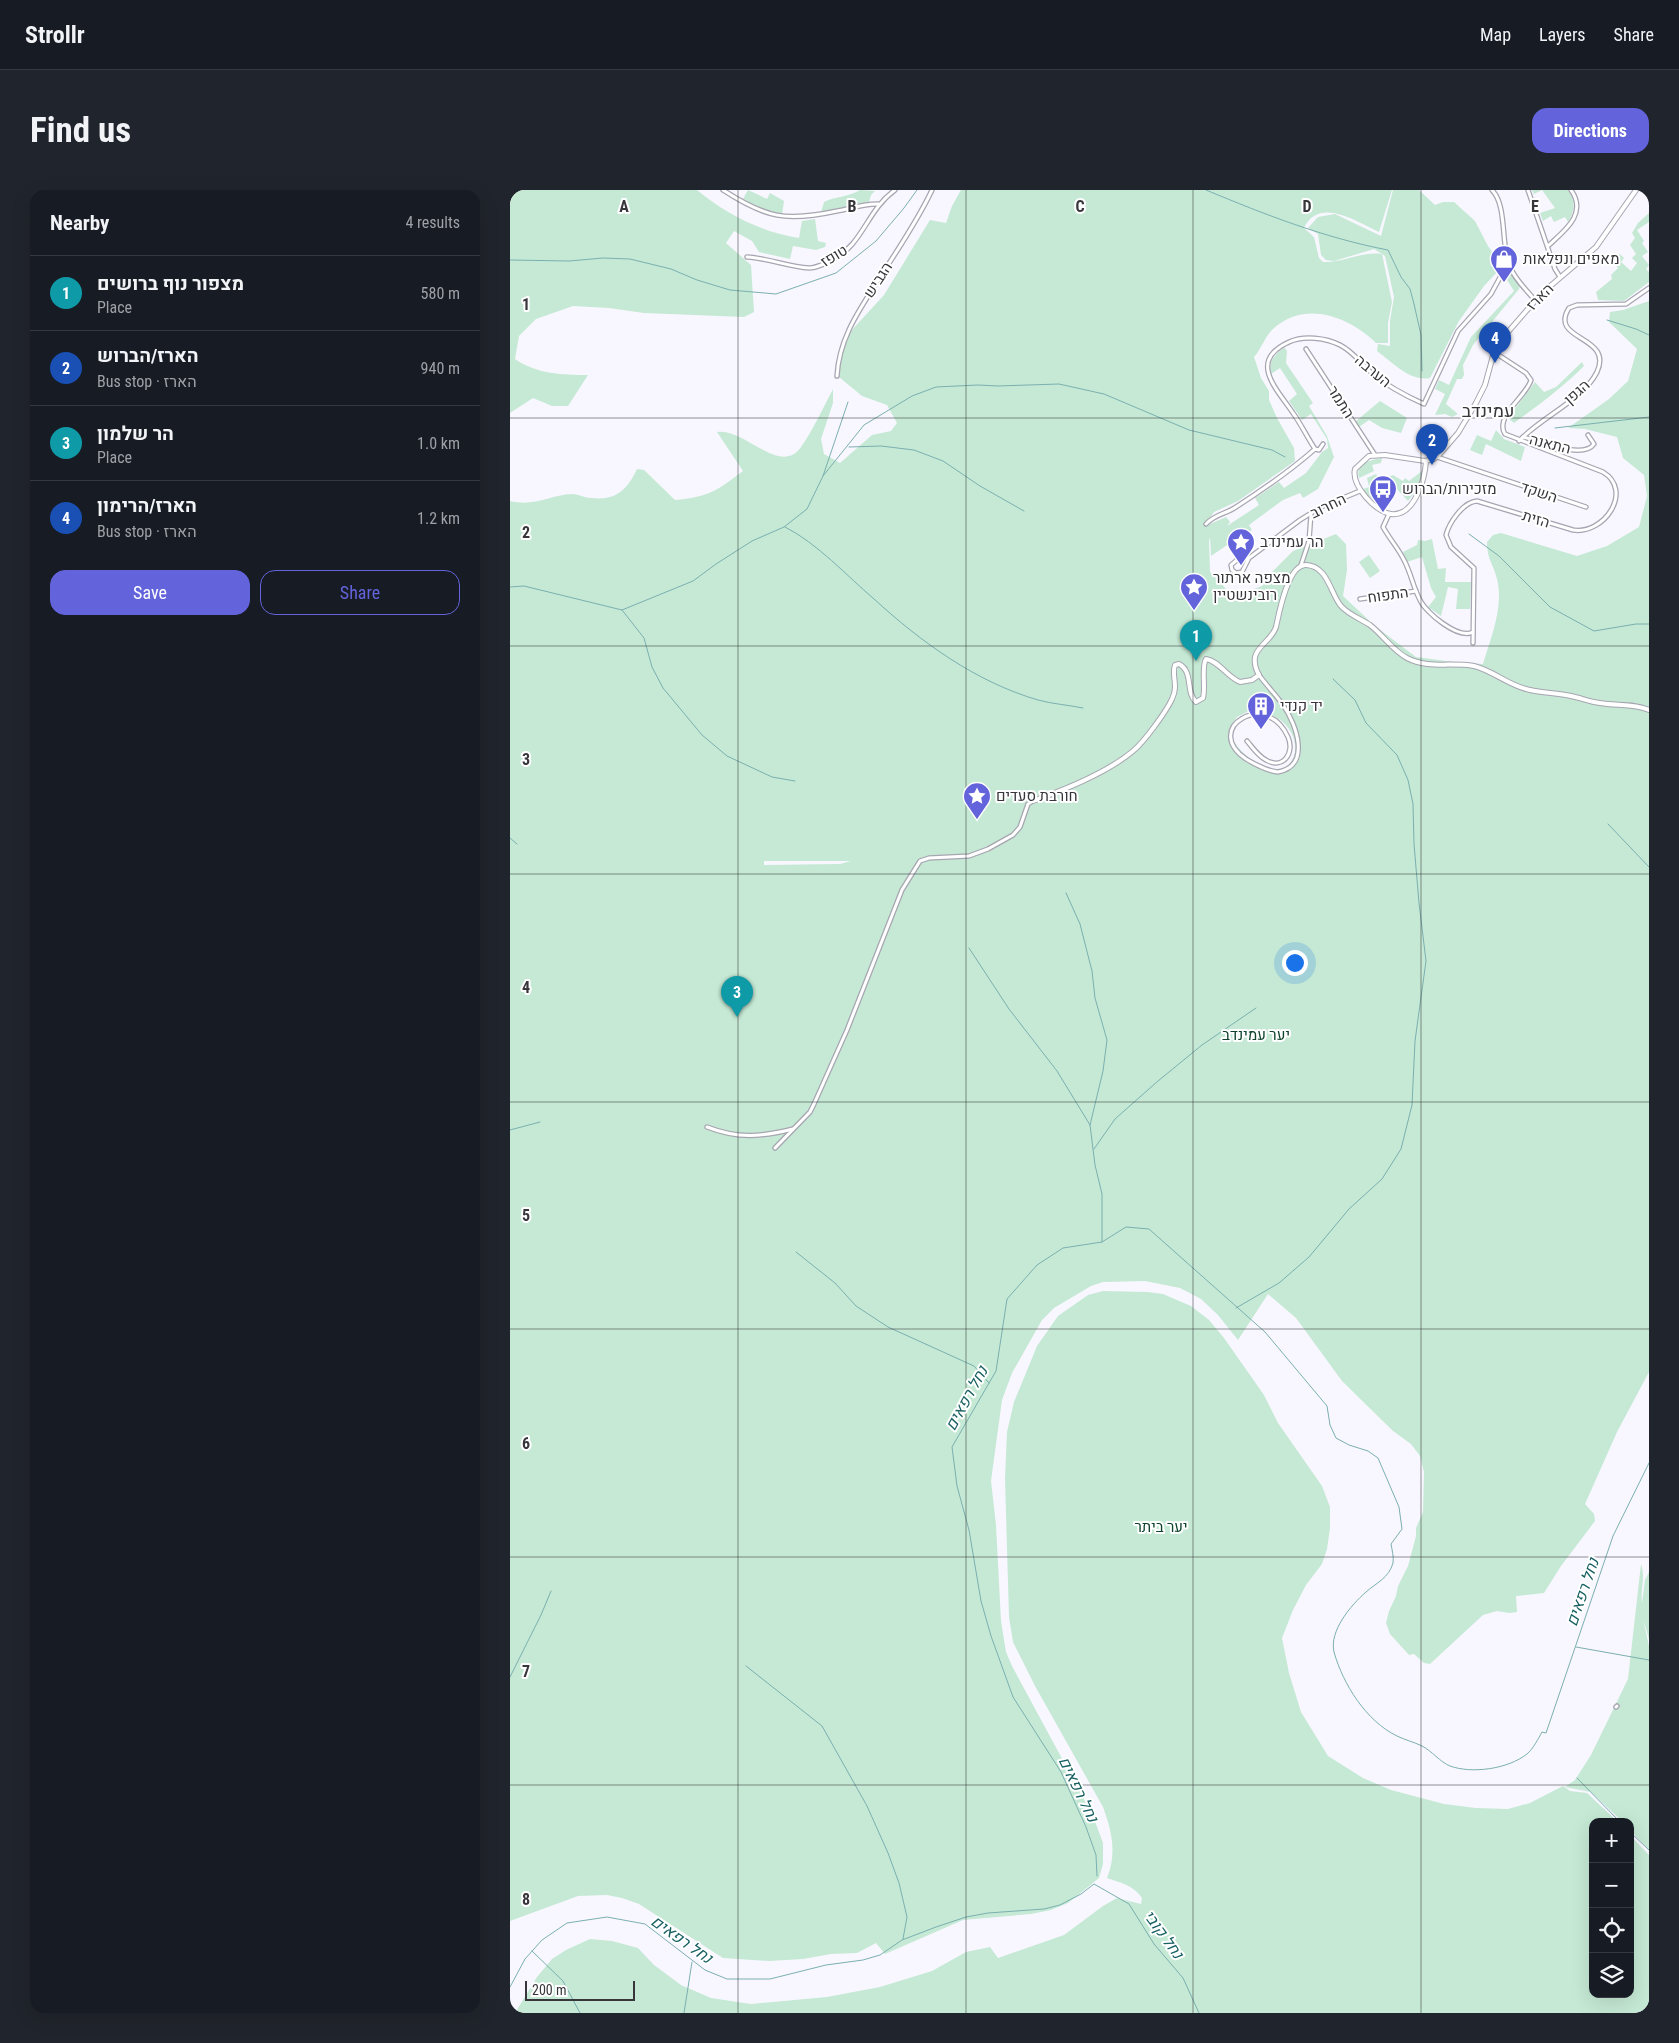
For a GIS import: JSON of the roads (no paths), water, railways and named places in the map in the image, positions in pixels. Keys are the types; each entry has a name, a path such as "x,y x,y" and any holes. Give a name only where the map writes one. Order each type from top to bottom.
{"street":[{"path":"724,190 757,210 784,217 813,216 867,204 879,204"},
{"name":"טופז","path":"747,257 769,259 807,268 820,266 840,256 854,244 879,204 895,190"},
{"name":"הגביש","path":"837,376 841,348 852,321 900,247 932,190"},
{"path":"1492,190 1501,205 1503,238 1509,266 1535,300"},
{"path":"1528,190 1555,269 1560,277"},
{"path":"1548,246 1569,227 1575,217 1577,202 1571,190"},
{"name":"הארז","path":"1426,461 1437,457 1458,433 1486,382 1494,352 1502,339 1535,300 1599,244 1636,190"},
{"name":"הערבה","path":"1314,449 1269,377 1268,363 1271,356 1279,348 1287,342 1302,339 1320,339 1334,342 1350,352 1382,381 1406,396 1424,404 1456,334 1465,321 1494,290 1504,269 1509,266"},
{"name":"הגפן","path":"1519,441 1583,390 1593,378 1598,368 1601,357 1598,351 1566,326 1565,317 1569,308 1577,305 1626,304 1649,288"},
{"name":"התמר","path":"1306,349 1375,455"},
{"path":"1494,352 1526,373 1531,380 1528,388 1511,408 1503,424 1505,434 1519,441"},
{"name":"התאנה","path":"1523,437 1560,448 1582,451 1588,450 1594,444 1588,435"},
{"name":"הזית","path":"1473,644 1474,568 1451,547 1446,535 1450,524 1466,505 1477,501 1578,530 1596,526 1604,520 1615,497 1615,484 1603,472 1519,441"},
{"path":"1206,524 1212,517 1233,509 1275,482 1314,449 1319,450 1323,444"},
{"path":"1375,455 1426,461 1422,484 1415,499 1401,511 1389,514 1384,512 1360,491 1354,474 1355,469 1367,458 1375,455"},
{"name":"השקד","path":"1437,457 1586,508"},
{"name":"החרוב","path":"1250,558 1236,560 1232,564 1231,569 1235,573 1242,572 1250,558 1311,513 1360,491"},
{"path":"1247,741 1268,761 1278,763 1286,760 1289,756 1290,745 1288,737 1274,720 1265,715 1252,714 1242,717 1234,725 1232,741 1241,755 1262,768 1278,772 1292,766 1299,753 1292,720 1255,667 1256,653 1272,635 1290,580 1296,569 1301,565 1308,541 1311,513"},
{"path":"1389,514 1383,527 1405,561 1423,605 1433,615 1458,632 1468,634 1473,632"},
{"path":"1301,565 1310,566 1323,574 1340,605 1371,626 1407,658 1432,665 1473,666 1488,670 1528,690 1572,696 1600,703 1629,705 1649,710"},
{"name":"התפוח","path":"1360,599 1416,591"},
{"path":"775,1148 814,1104 855,1012 902,890 920,861 929,858 969,856 988,849 1013,835 1020,827 1028,804 1119,762 1140,744 1173,697 1176,687 1175,665 1179,664 1187,672 1191,698 1196,702 1203,698 1205,692 1204,666 1206,659 1212,660 1240,682 1252,680 1259,675"},
{"path":"707,1127 725,1134 757,1136 793,1129"}],"waterway":[{"path":"510,260 630,259 671,269 697,280 730,290 776,294 836,273 876,241 917,190"},
{"path":"1206,190 1296,225 1341,239 1388,250 1401,277 1410,289 1421,335 1422,371"},
{"path":"1607,320 1649,335"},
{"path":"823,476 864,425 912,396 936,387 978,385 1059,384 1104,394 1189,430 1272,450 1285,457"},
{"path":"510,587 524,586 622,610 693,581 752,541 784,527 807,509 823,476 848,402"},
{"path":"1555,428 1649,417"},
{"path":"849,447 881,446 914,450 943,461 980,486 1024,511"},
{"path":"785,527 809,542 892,615 950,659 993,683 1015,692 1038,700 1083,708"},
{"path":"1469,534 1499,556 1550,607 1594,631 1636,624 1649,624"},
{"path":"622,610 644,638 652,667 663,688 702,735 727,756 772,777 795,781"},
{"path":"1236,1308 1279,1283 1309,1257 1349,1209 1382,1179 1401,1149 1412,1105 1415,1041 1426,961 1414,844 1413,804 1408,780 1397,755 1366,723 1355,700 1333,679"},
{"path":"1608,824 1649,867"},
{"path":"510,838 517,844"},
{"path":"1066,893 1080,924 1092,971 1095,998 1107,1040 1103,1071 1090,1125 1095,1165 1102,1194 1102,1242"},
{"path":"969,948 1009,1009 1057,1071 1090,1125"},
{"path":"1094,1149 1115,1119 1158,1081 1202,1045 1256,1008"},
{"path":"510,1130 540,1122"},
{"name":"נחל רפאים","path":"1097,1876 1096,1855 1086,1827 1061,1772 1013,1697 991,1636 981,1601 969,1530 957,1486 952,1447 996,1371 1007,1299 1037,1265 1063,1248 1102,1242 1126,1227 1149,1229 1265,1332 1327,1406 1330,1425 1336,1438 1349,1445 1368,1451 1378,1458 1399,1507 1402,1529 1391,1544 1393,1558 1391,1568 1385,1576 1360,1597 1342,1619 1333,1644 1334,1652 1343,1677 1350,1689 1375,1721 1397,1736 1426,1748 1450,1766 1479,1770 1510,1763 1527,1754 1542,1732 1546,1733 1613,1536 1649,1463"},
{"path":"796,1252 835,1283 856,1306 888,1327 974,1366 989,1383"},
{"path":"510,1677 551,1591"},
{"path":"1576,1647 1649,1660"},
{"path":"746,1666 822,1726 867,1806 888,1853 899,1883 907,1917 903,1939"},
{"path":"1577,1778 1616,1818"},
{"path":"1634,1836 1649,1850"},
{"name":"נחל רפאים","path":"510,1987 525,1959 542,1940 567,1923 607,1917 645,1924 705,1970 727,1979 770,1979 826,1965 863,1960 880,1955 902,1940 966,1917 988,1913 1044,1909 1060,1905 1081,1894 1094,1884 1129,1904 1154,1944 1183,1978 1199,2013"},
{"path":"532,1951 563,1981 580,2013"},
{"path":"684,2013 692,1962"}],"place":[{"name":"מאפים ונפלאות","path":"1504,283"},
{"name":"הארז/הרימון","path":"1495,363"},
{"name":"הארז/הברוש","path":"1432,465"},
{"name":"מזכירות/הברוש","path":"1383,513"},
{"name":"הר עמינדב","path":"1241,566"},
{"name":"מצפה ארתור רובינשטיין","path":"1194,611"},
{"name":"מצפור נוף ברושים","path":"1196,661"},
{"name":"יד קנדי","path":"1261,730"},
{"name":"חורבת סעדים","path":"977,820"},
{"name":"הר שלמון","path":"737,1017"}],"district":[{"name":"עמינדב","path":"1488,411"}],"park label":[{"name":"יער עמינדב","path":"1256,1035"},
{"name":"יער ביתר","path":"1161,1527"}],"water label":[{"name":"נחל קובי","path":"1164,1934"}]}
